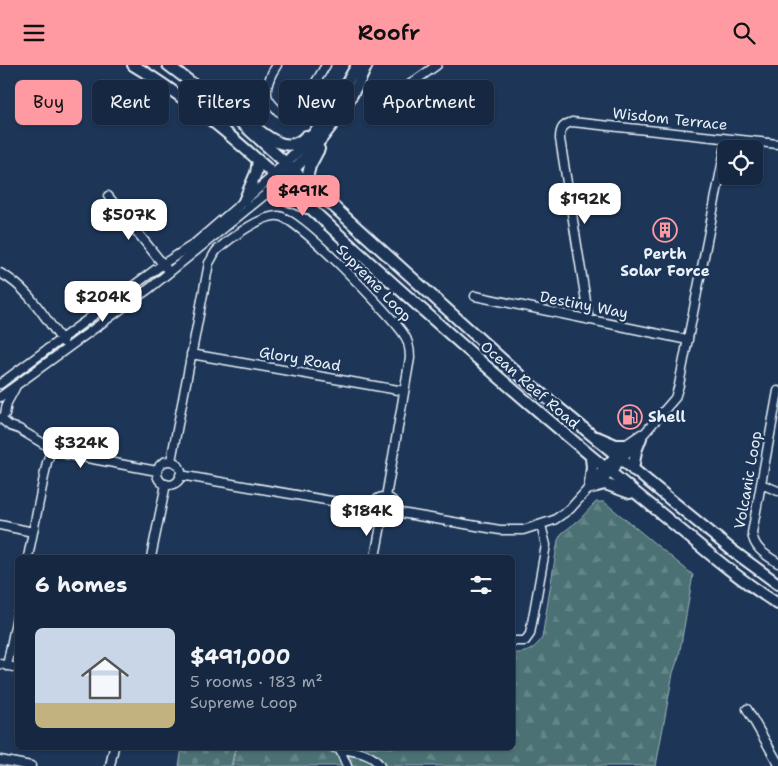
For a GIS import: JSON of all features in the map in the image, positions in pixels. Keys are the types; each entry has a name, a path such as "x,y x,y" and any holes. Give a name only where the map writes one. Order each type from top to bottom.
{"main road":[{"name":"Ocean Reef Road","path":"133,65 162,82 258,160 520,397 607,471 717,561 778,604"},
{"path":"168,65 188,80"},
{"path":"348,80 357,65"},
{"path":"306,182 310,166 327,132 358,86 367,65"},
{"name":"Ocean Reef Road","path":"244,125 514,370 633,470 733,551 778,584"},
{"path":"251,125 265,136 285,146 295,145 302,141 316,125"},
{"path":"290,167 320,125"},
{"path":"278,178 327,132"},
{"path":"244,201 256,173 258,160"},
{"path":"267,193 317,213"},
{"path":"589,434 616,445 625,445"},
{"path":"633,470 636,451 643,435"},
{"path":"591,457 591,487 601,484 608,485 638,495"}],"street":[{"path":"277,65 270,79 267,94 271,103 282,115 288,116 303,101 326,65"},
{"path":"416,80 437,65"},
{"name":"Wisdom Terrace","path":"588,320 560,139 562,128 565,124 572,123 778,144"},
{"path":"395,512 500,530 523,530 541,525 554,520 570,509 643,435 675,398 679,385 727,139"},
{"path":"0,397 169,273 267,193 278,178"},
{"path":"0,384 194,244 244,201 278,178"},
{"path":"108,196 169,273"},
{"name":"Supreme Loop","path":"171,461 209,263 216,251 253,224 269,217 281,216 293,223 351,275 404,334 410,347 410,358 386,497"},
{"path":"0,273 14,281 25,291 67,348"},
{"name":"Destiny Way","path":"475,297 688,340"},
{"name":"Glory Road","path":"192,354 404,391"},
{"path":"17,384 2,413 10,426 66,454 157,471"},
{"name":"Volcanic Loop","path":"778,391 752,533 753,540 761,552 778,563"},
{"path":"619,458 625,445 643,435"},
{"path":"28,555 47,462 52,448"},
{"path":"171,461 177,464 180,475 176,482 166,484 158,479 157,471 160,464 171,461"},
{"path":"180,475 372,508"},
{"path":"151,555 166,484"},
{"path":"761,485 778,491"},
{"path":"386,497 392,501 395,512 391,518 382,520 374,515 372,508 375,501 386,497"},
{"path":"375,555 382,520"},
{"path":"0,525 33,532"},
{"path":"515,641 525,641 530,635 546,545 541,525"},
{"path":"3,665 15,622"},
{"path":"747,709 778,763"},
{"path":"110,766 113,750"},
{"path":"340,750 346,766"},
{"path":"340,750 370,755 380,766"},
{"path":"0,760 30,766"}],"green space":[{"path":"596,502 604,502 693,575 679,656 673,673 656,766 232,766 236,750 515,750 515,653 530,650 542,638 558,540 562,533 579,520"},
{"path":"182,750 235,750 231,766 179,766"}],"place":[{"name":"Perth Solar Force","path":"665,230"},
{"name":"Shell","path":"630,417"}]}
